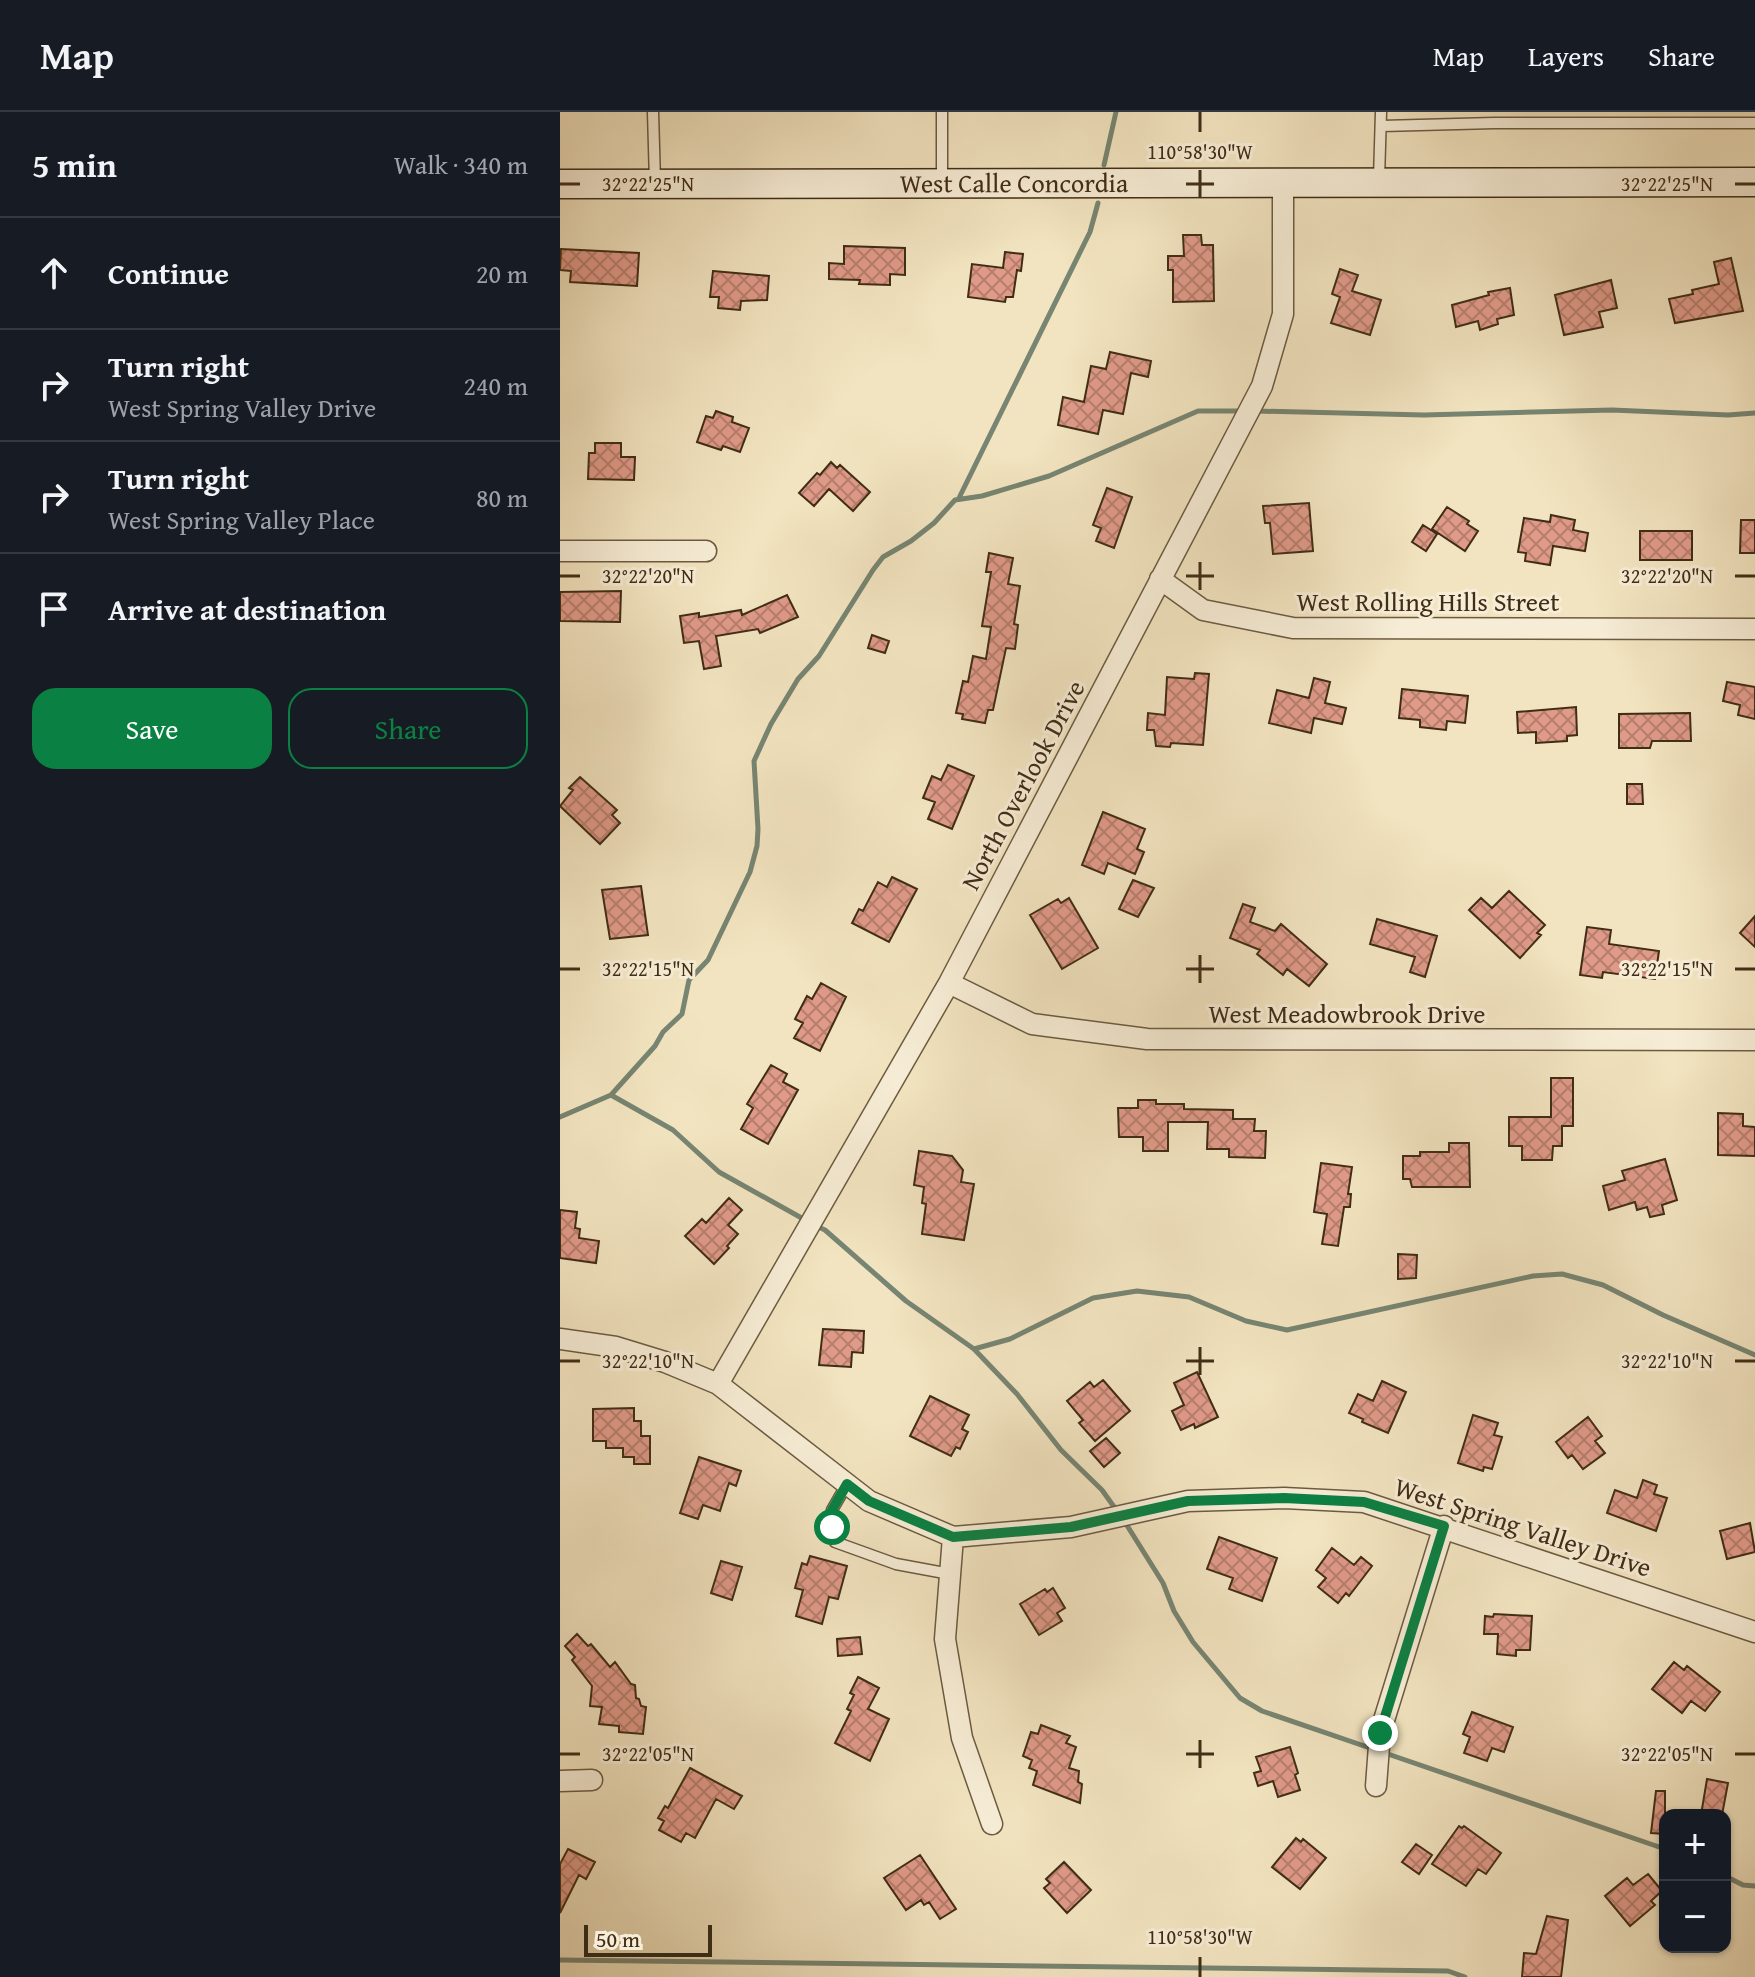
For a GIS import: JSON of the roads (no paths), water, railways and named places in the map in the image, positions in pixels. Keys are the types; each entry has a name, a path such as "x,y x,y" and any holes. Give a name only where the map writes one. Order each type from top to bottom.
{"street":[{"name":"North Overlook Drive","path":"718,1384 949,983 1262,386 1283,314 1283,181"},
{"name":"West Calle Concordia","path":"560,184 1755,182"},
{"path":"560,551 706,551"},
{"name":"West Rolling Hills Street","path":"1160,579 1203,610 1293,628 1755,629"},
{"name":"West Meadowbrook Drive","path":"949,983 1032,1024 1147,1039 1755,1040"},
{"name":"West Spring Valley Drive","path":"560,1339 616,1347 665,1362 718,1384 869,1501 953,1537 1071,1527 1188,1501 1284,1498 1364,1502 1444,1526 1755,1632"},
{"path":"1376,1786 1380,1733 1444,1526"},
{"path":"953,1537 945,1639 962,1738 992,1824"},
{"path":"560,1781 592,1780"}],"lane":[{"path":"653,112 655,183"},
{"path":"942,112 942,182"},
{"path":"1379,181 1381,112"},
{"path":"1382,126 1755,123"},
{"path":"847,1484 832,1510 835,1542 896,1564 950,1574"}],"waterway":[{"path":"1104,165 1116,112"},
{"path":"959,498 1090,232 1098,203"},
{"path":"1256,411 1424,415 1612,410 1728,415 1755,413"},
{"path":"560,1117 611,1095 655,1046 663,1032 682,1014 689,980 708,960 750,872 758,829 754,761 771,724 798,679 819,656 883,557 934,523 955,500 982,496 1049,476 1198,411 1242,411"},
{"path":"611,1095 673,1130 719,1172 807,1221"},
{"path":"816,1226 825,1230 906,1301 974,1349 1017,1394 1061,1450 1102,1490 1117,1511"},
{"path":"974,1349 1010,1339 1093,1298 1137,1291 1189,1297 1246,1321 1287,1330 1533,1276 1562,1274 1603,1285 1755,1355"},
{"path":"1123,1519 1163,1583 1174,1611 1193,1642 1240,1698 1262,1711 1373,1749"},
{"path":"1382,1752 1659,1847"},
{"path":"1731,1879 1755,1886"},
{"path":"560,1960 1448,1971 1465,1977"}]}
